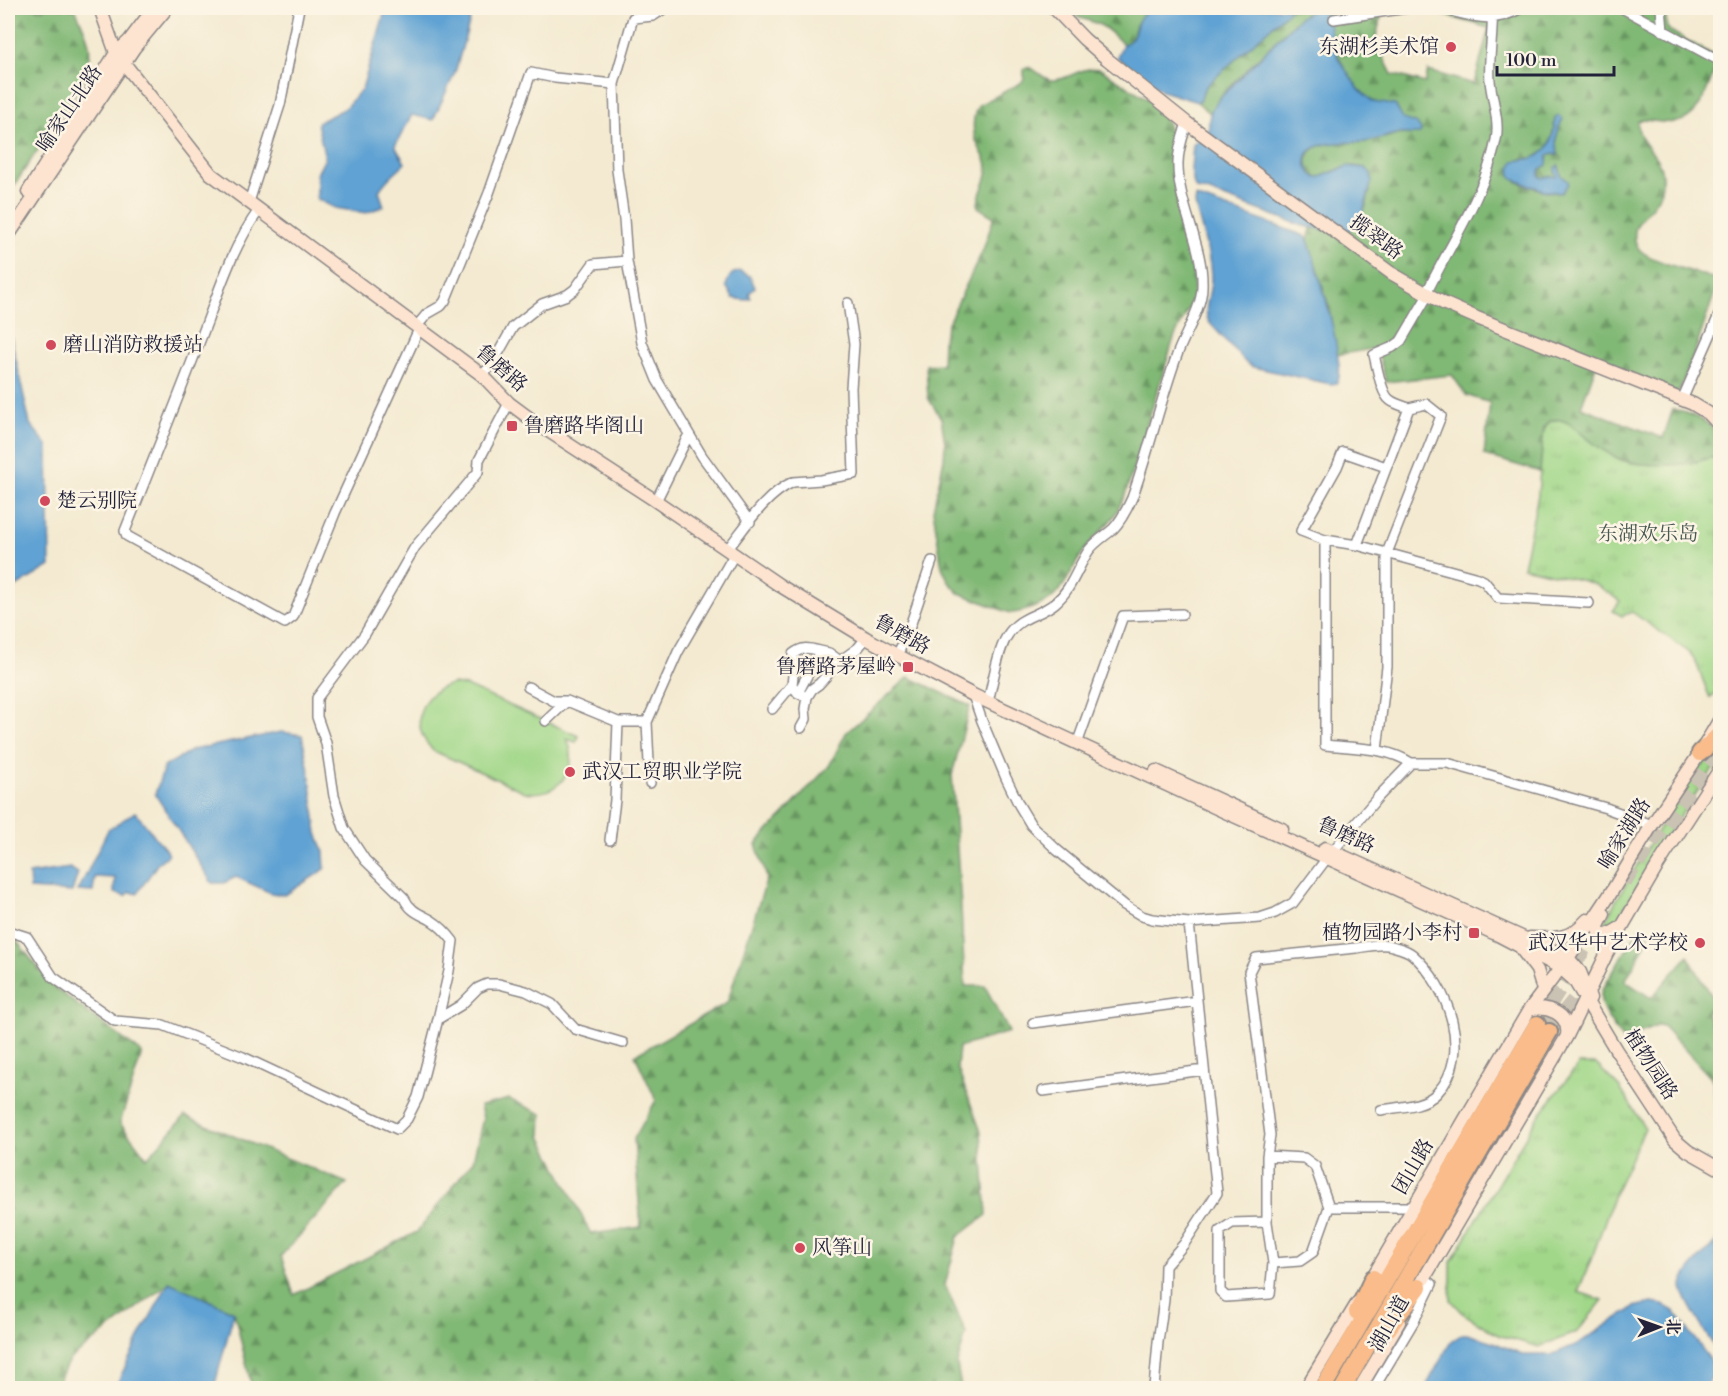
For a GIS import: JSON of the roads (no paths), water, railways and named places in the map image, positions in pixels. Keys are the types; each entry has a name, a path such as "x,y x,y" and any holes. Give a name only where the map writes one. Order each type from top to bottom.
{"highway":[{"path":"1700,753 1720,734"},
{"name":"团山路","path":"1324,1387 1538,1022"},
{"name":"团山路","path":"1343,1389 1538,1022"},
{"path":"1324,1387 1373,1278"},
{"path":"1351,1389 1384,1334 1422,1283"}],"street":[{"name":"鲁磨路","path":"100,8 120,58 211,174 482,375 509,403 536,423 779,585 897,655 973,695 989,699"},
{"path":"120,58 129,41 154,8"},
{"path":"120,58 167,8"},
{"path":"299,8 280,105 254,206 222,279 125,531 127,536 285,622 293,617 335,513 418,328 427,314 445,301 489,193 531,73 555,78 614,84"},
{"path":"633,8 633,18 614,84 616,170 624,219 627,261 642,343 657,380 702,456 750,522"},
{"path":"633,18 653,16 665,8"},
{"name":"揽翠路","path":"1054,8 1099,53 1191,126 1391,273 1427,294 1477,318 1700,407 1720,426"},
{"path":"1334,19 1407,8"},
{"path":"1438,8 1493,18 1505,16 1521,8"},
{"path":"1377,750 1387,668 1387,553 1441,416 1426,404 1408,408 1387,397 1374,355 1393,347 1401,340 1413,322 1485,176 1496,141 1497,127 1490,71 1492,8"},
{"path":"1622,8 1720,62"},
{"path":"1661,8 1663,31"},
{"name":"喻家山北路","path":"8,223 120,58"},
{"name":"喻家山北路","path":"8,236 120,58"},
{"path":"989,699 1007,635 1023,620 1055,603 1071,585 1088,551 1113,529 1123,516 1135,488 1177,355 1198,308 1203,286 1202,268 1182,191 1178,165 1180,143 1191,126"},
{"path":"482,375 491,366 513,327 542,304 567,295 593,264 627,261"},
{"path":"650,783 647,722 678,652 731,552 750,522 777,492 793,482 854,474 851,388 854,344 848,303"},
{"path":"1682,400 1720,313"},
{"path":"8,931 27,937 53,977 115,1021 163,1025 243,1057 397,1129 407,1119 418,1097 449,970 453,941 432,921 417,914 407,904 404,898 365,860 344,828 334,796 326,743 317,717 317,698 365,634 415,548 478,472 478,460 509,403"},
{"path":"1357,545 1408,408"},
{"path":"656,501 689,434"},
{"path":"1386,466 1343,452 1301,531 1325,540 1357,545 1478,578 1484,581 1498,598 1588,603"},
{"path":"1325,540 1325,745 1377,750 1412,763 1447,763 1606,808 1652,825"},
{"path":"897,655 907,635 932,561"},
{"path":"1078,740 1123,616 1182,614"},
{"path":"772,709 799,692 812,689 819,684 866,638"},
{"path":"801,728 806,719 805,709 799,692 793,654 807,647 829,653 840,661"},
{"path":"799,692 820,651"},
{"name":"鲁磨路","path":"948,682 1330,854 1564,963"},
{"path":"528,687 555,701 567,701 618,722 647,722"},
{"path":"973,695 1006,778 1031,825 1116,898 1142,916 1160,920 1189,923 1260,918 1293,903 1378,797 1412,763"},
{"path":"546,721 567,701"},
{"name":"喻家湖路","path":"1564,963 1609,896 1720,719"},
{"path":"610,840 615,800 618,722"},
{"path":"1360,1389 1567,1036 1623,925 1658,865 1720,769"},
{"path":"1543,990 1537,970 1522,942 1574,933 1590,917 1602,898 1609,896 1610,904 1598,926 1598,931 1601,935 1608,935 1623,925"},
{"path":"1154,1389 1164,1300 1165,1266 1184,1244 1217,1192 1189,923"},
{"path":"1268,1222 1232,1223 1220,1231 1220,1291 1227,1297 1270,1294 1273,1263 1268,1222 1267,1156 1270,1135 1250,972 1256,958 1389,944 1411,953 1429,973 1452,1019 1456,1055 1448,1077 1436,1094 1420,1103 1381,1110"},
{"name":"团山路","path":"1306,1389 1415,1207 1538,1022 1543,990 1564,963"},
{"name":"植物园路","path":"1564,963 1571,977 1586,995 1595,1016 1675,1140 1688,1151 1720,1169"},
{"path":"438,1019 460,1005 478,988 488,984 499,984 526,991 552,1004 575,1029 623,1043"},
{"path":"1033,1023 1197,1001"},
{"path":"1538,1022 1543,1008 1555,1012 1565,1022 1568,1029 1567,1036"},
{"path":"1043,1091 1204,1070"},
{"path":"1267,1156 1304,1158 1315,1166 1329,1207 1313,1252 1300,1261 1273,1263"},
{"path":"1329,1207 1415,1207"},
{"name":"湖山道","path":"1374,1389 1414,1321 1432,1284 1422,1283"}],"water":[{"path":"386,8 466,8 470,20 455,73 433,120 412,115 395,146 405,163 379,191 384,206 366,213 335,208 317,199 317,174 325,158 317,123 344,109 362,89"},
{"path":"1154,8 1292,8 1207,85 1201,99 1197,102 1162,91 1117,57 1123,44 1132,38 1140,18 1145,12"},
{"path":"1315,10 1328,17 1332,42 1339,60 1359,89 1373,102 1395,105 1403,119 1417,124 1421,130 1420,134 1396,134 1368,141 1330,144 1313,149 1308,154 1306,161 1308,169 1318,178 1348,166 1365,168 1371,173 1372,181 1362,216 1348,231 1343,232 1303,226 1196,189 1191,169 1193,145 1207,134 1211,112 1218,100 1299,18"},
{"path":"1558,116 1563,119 1558,132 1558,155 1553,153 1548,155 1547,165 1540,169 1539,175 1542,178 1556,177 1555,168 1558,165 1561,175 1568,181 1568,184 1561,193 1543,190 1513,179 1510,170 1514,161 1536,157 1546,150 1552,139 1555,119"},
{"path":"1196,197 1305,236 1317,267 1332,322 1339,367 1337,383 1330,384 1253,367 1246,363 1209,322 1206,312 1211,271 1195,204"},
{"path":"740,271 750,276 755,287 749,294 751,298 744,300 733,298 726,286 730,276"},
{"path":"8,329 30,424 48,446 50,566 8,592"},
{"path":"281,732 302,735 317,833 324,852 325,869 285,895 271,893 236,877 224,883 212,883 155,794 164,767 192,750"},
{"path":"135,812 169,854 158,863 137,894 130,892 126,896 114,893 115,878 95,877 93,892 78,891 108,830"},
{"path":"70,868 78,873 72,892 30,889 29,874"},
{"path":"1720,1238 1720,1356 1692,1310 1682,1286 1687,1273"},
{"path":"169,1282 234,1312 214,1388 115,1388 142,1332"},
{"path":"1652,1303 1663,1305 1674,1311 1715,1366 1715,1373 1705,1388 1425,1388 1450,1343 1462,1334 1490,1341 1525,1355 1551,1355 1578,1344 1634,1307"}],"tunnel":[{"path":"1624,882 1720,753"},
{"path":"1537,1024 1605,914"},
{"path":"1549,1032 1590,981"}],"place":[{"name":"东湖杉美术馆","path":"1451,47"},
{"name":"磨山消防救援站","path":"51,345"},
{"name":"鲁磨路毕阁山","path":"512,426"},
{"name":"楚云别院","path":"45,501"},
{"name":"鲁磨路茅屋岭","path":"908,667"},
{"name":"武汉工贸职业学院","path":"570,772"},
{"name":"植物园路小李村","path":"1474,933"},
{"name":"武汉华中艺术学校","path":"1700,943"},
{"name":"风筝山","path":"800,1248"}],"park label":[{"name":"东湖欢乐岛","path":"1648,534"}]}
